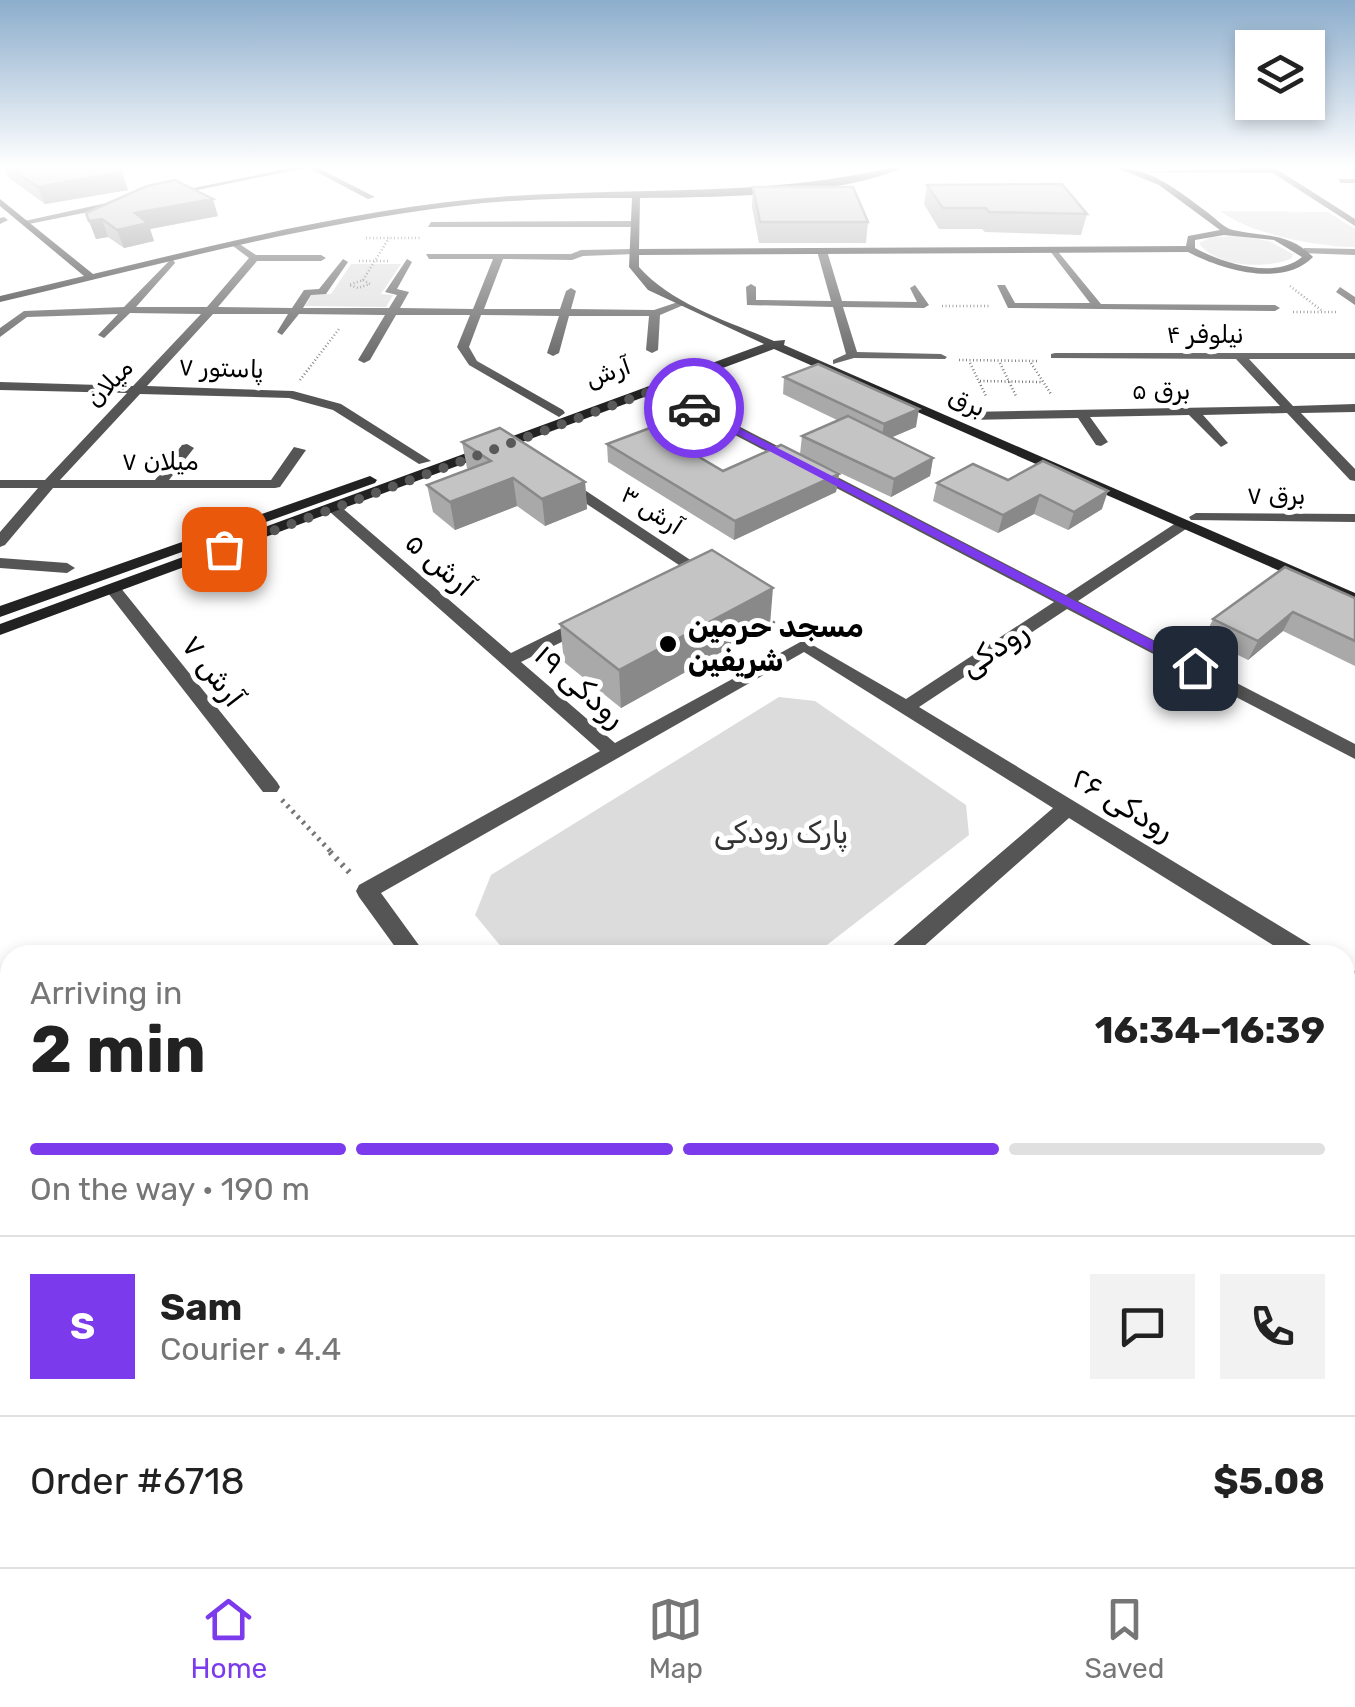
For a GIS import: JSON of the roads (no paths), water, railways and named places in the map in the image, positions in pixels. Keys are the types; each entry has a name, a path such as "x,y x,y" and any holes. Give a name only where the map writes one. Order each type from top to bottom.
{"street":[{"path":"33,241 76,273"},
{"path":"44,241 76,273"},
{"path":"0,290 225,241"},
{"path":"0,299 76,273 172,261 260,241"},
{"path":"637,241 639,252"},
{"path":"639,252 640,241"},
{"path":"1190,241 1190,249"},
{"path":"1278,241 1304,251 1355,252"},
{"path":"238,246 254,258 321,258"},
{"path":"430,256 1190,249 1229,265 1268,269 1298,266 1308,257 1304,251"},
{"path":"822,251 852,355"},
{"path":"1055,251 1098,307"},
{"name":"برق","path":"639,252 640,278 682,304 1190,520 1355,585"},
{"name":"برق","path":"639,252 666,286 776,342 837,362 968,416 1355,598"},
{"path":"499,257 463,347 474,363 565,416"},
{"name":"میلان","path":"0,542 46,484 213,310 254,258"},
{"path":"104,335 172,261"},
{"path":"282,332 308,292 322,292 343,262"},
{"path":"364,360 404,292 390,292 407,262"},
{"path":"751,287 751,303 924,306 915,288"},
{"path":"1001,288 1012,306 1275,308 1265,299"},
{"path":"1162,289 1180,308"},
{"path":"1340,290 1355,302"},
{"path":"554,353 571,291"},
{"path":"0,334 24,314 297,309 655,313 682,304"},
{"path":"652,350 655,313"},
{"name":"آرش","path":"0,630 334,509 430,465 506,444 565,416 657,389 776,342"},
{"name":"آرش","path":"0,612 776,342"},
{"path":"837,362 852,355 941,357"},
{"name":"نیلوفر ۴","path":"1055,356 1355,356"},
{"path":"1238,356 1355,477"},
{"name":"پاستور ۷","path":"0,386 289,394 337,408 430,465"},
{"path":"657,389 1355,752"},
{"name":"برق ۵","path":"968,416 1355,408"},
{"path":"1080,412 1101,442"},
{"path":"1194,413 1220,443"},
{"path":"506,444 522,455"},
{"path":"159,484 187,448"},
{"name":"میلان ۷","path":"0,484 276,484 299,450"},
{"name":"آرش ۳","path":"554,476 696,569 662,586"},
{"name":"آرش ۵","path":"334,509 509,661"},
{"name":"برق ۷","path":"1190,520 1355,518"},
{"name":"رودکی","path":"904,709 1190,520"},
{"path":"0,563 67,568"},
{"name":"آرش ۷","path":"114,590 270,787"},
{"path":"509,661 594,619"},
{"name":"رودکی ۲۶","path":"614,752 804,645 1292,945"},
{"name":"رودکی ۱۹","path":"509,661 614,752"},
{"path":"406,945 366,892 614,752"},
{"path":"909,945 1067,808"}],"place":[{"name":"مسجد حرمین شریفین","path":"668,644"}],"park label":[{"name":"پارک رودکی","path":"781,833"}]}
